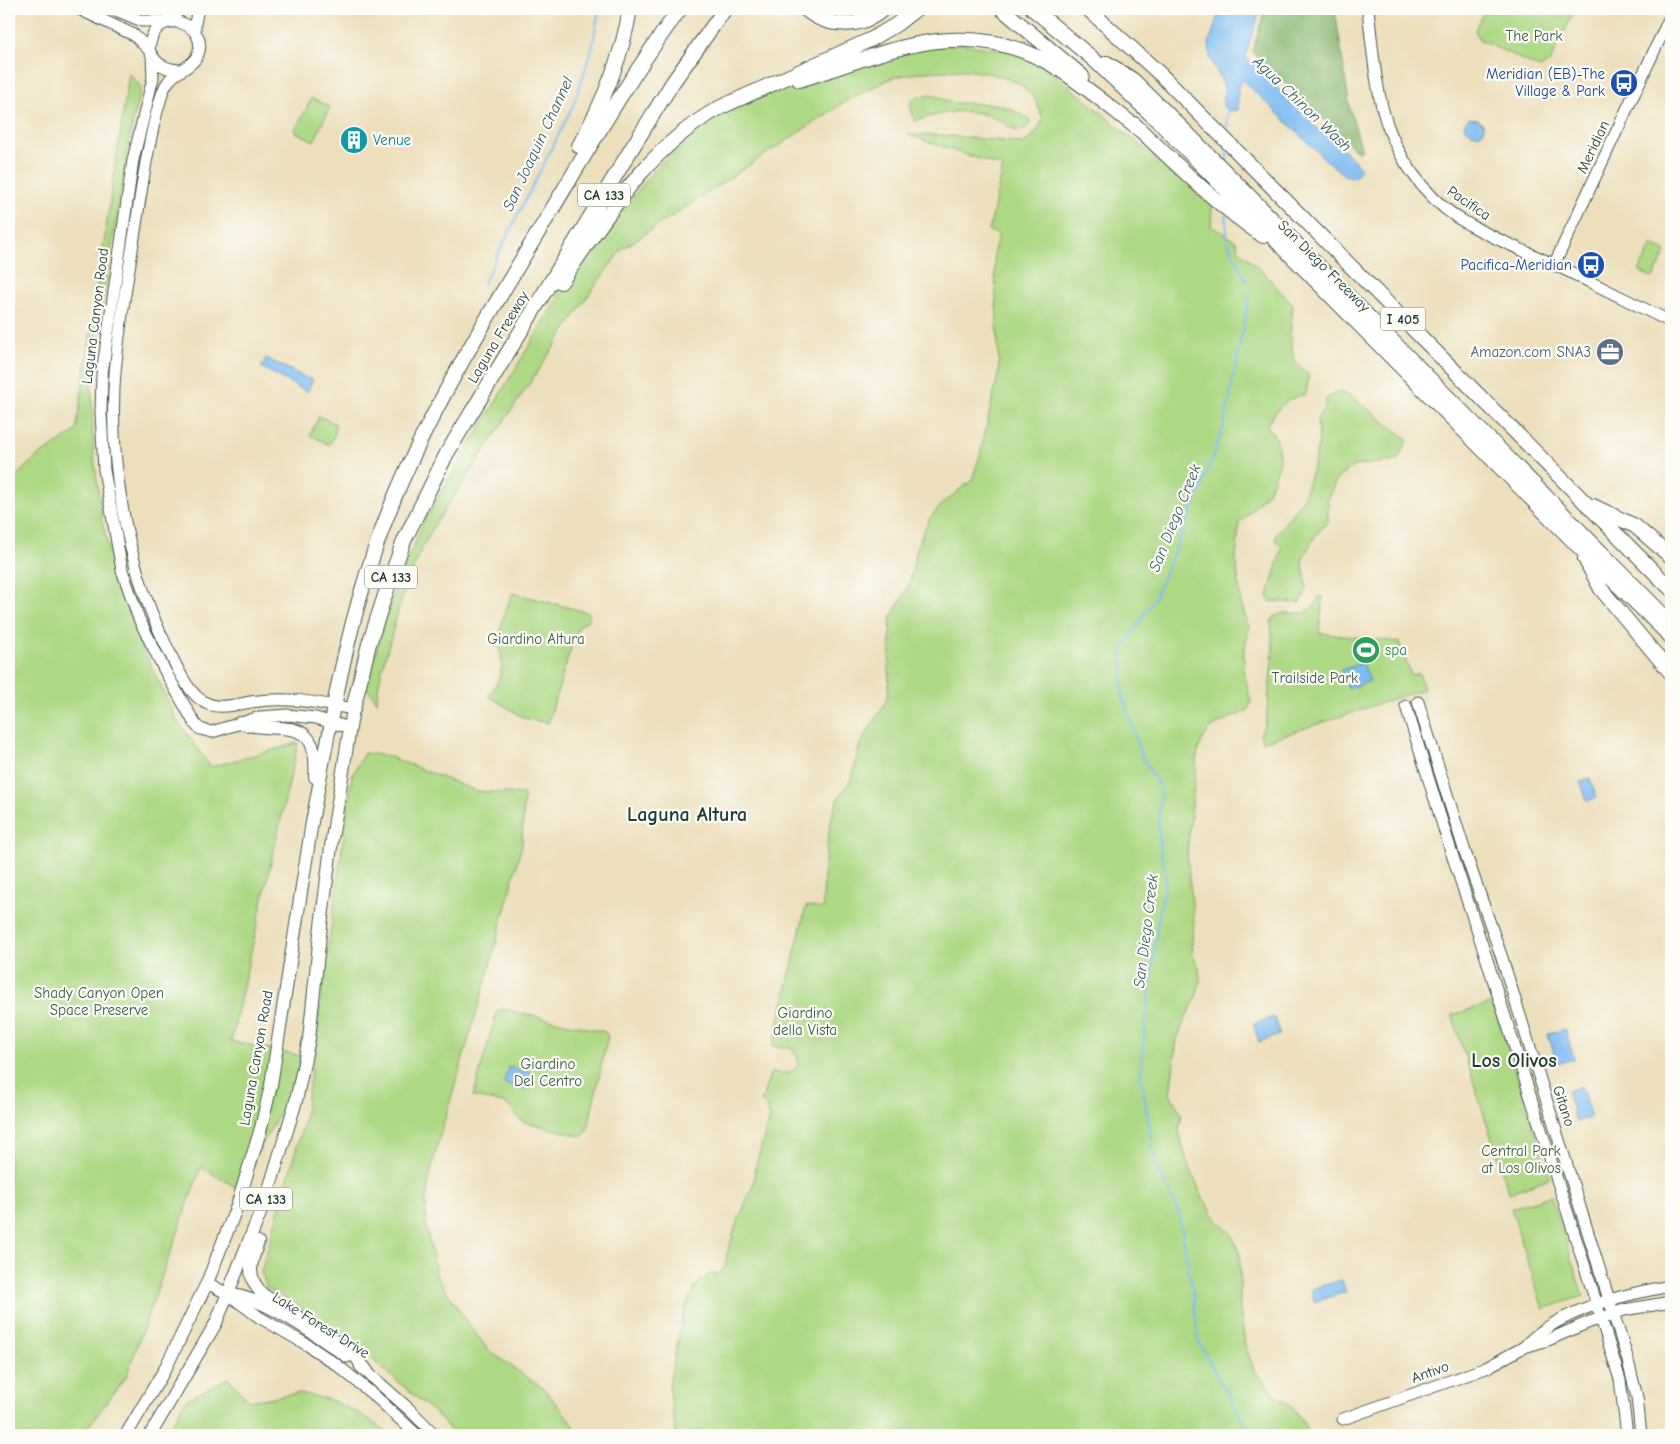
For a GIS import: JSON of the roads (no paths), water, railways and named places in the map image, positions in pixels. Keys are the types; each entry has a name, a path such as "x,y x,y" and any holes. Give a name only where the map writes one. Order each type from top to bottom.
{"highway":[{"path":"535,237 550,200 594,120 608,90 620,54 630,9"},
{"name":"Laguna Freeway","path":"334,706 362,588 382,528 402,480 460,364 628,85 680,9"},
{"name":"Laguna Freeway","path":"353,709 380,610 404,541 447,453 668,90 725,9"},
{"path":"805,9 821,20 844,24 868,19 883,9"},
{"path":"489,384 506,371 548,300 616,204 662,150 708,114 734,100 872,39 897,24 916,9"},
{"path":"1002,9 1045,43 1239,220 1287,252"},
{"name":"San Diego Freeway","path":"1033,9 1123,87 1577,545 1671,637"},
{"name":"San Diego Freeway","path":"1088,9 1160,74 1671,590"},
{"path":"1065,35 1133,80 1671,623"},
{"path":"734,100 906,46 940,40 975,40 1006,46 1048,63 1074,79 1141,131"},
{"path":"1584,501 1636,526 1671,557"},
{"path":"1577,545 1601,589 1671,673"}],"main road":[{"name":"Laguna Canyon Road","path":"126,1435 165,1368 207,1283 237,1206 261,1128 271,1085 312,822 334,706"},
{"name":"CA 133","path":"150,1435 216,1323 267,1196 296,1101 310,1039 332,839 353,709"},
{"path":"239,723 256,727 273,726 290,729 302,734 310,742 315,760 312,822"},
{"path":"296,1101 293,1136 254,1254 250,1273 253,1285 262,1294 354,1355 367,1371"}],"street":[{"path":"79,9 134,35 158,64 182,70 194,60 199,51 200,42 194,23 198,9"},
{"path":"113,9 142,21 179,20 195,30"},
{"path":"150,52 152,34 164,20 182,9"},
{"name":"Pacifica","path":"1368,9 1385,116 1402,156 1417,180 1446,208 1469,225 1554,264 1671,322"},
{"name":"Meridian","path":"1554,264 1671,15"},
{"name":"Laguna Canyon Road","path":"150,52 153,78 133,160 113,335 117,468 125,520 135,566 151,615 176,665 198,699 210,705 229,706 284,699 304,700 353,709"},
{"name":"Laguna Canyon Road","path":"182,70 173,76 164,88 154,123 113,335 102,374 101,413 104,460 112,522 122,570 139,620 165,671 195,724 200,729 212,732 260,717 287,715 332,722 350,728"},
{"name":"Gitano","path":"1418,702 1465,852 1504,964 1633,1375 1641,1435"},
{"name":"Gitano","path":"1406,706 1620,1380 1628,1435"},
{"name":"Lake Forest Drive","path":"207,1283 228,1294 259,1317 309,1346 337,1365 376,1396 417,1435"},
{"name":"Antivo","path":"1524,1347 1534,1336 1552,1324 1597,1305 1628,1294 1671,1286"},
{"name":"Lake Forest Drive","path":"228,1294 244,1296 319,1337 367,1371 435,1435"},
{"name":"Antivo","path":"1343,1419 1486,1368 1524,1347 1548,1340 1613,1313 1651,1304 1671,1302"}],"water":[{"path":"1220,9 1261,9 1246,57 1322,133 1353,159 1361,169 1355,178 1344,175 1328,162 1243,80 1238,86 1238,110 1230,111 1223,107 1224,87 1210,59 1209,43"},
{"path":"1469,118 1478,119 1484,125 1484,131 1479,135 1471,133 1464,127 1465,122"},
{"path":"266,358 313,380 307,392 261,367"},
{"path":"1363,663 1370,681 1348,689 1341,670"},
{"path":"1590,778 1597,798 1587,801 1580,781"},
{"path":"1274,1017 1280,1035 1259,1042 1253,1024"},
{"path":"1565,1029 1574,1059 1557,1064 1548,1034"},
{"path":"508,1067 532,1073 528,1089 504,1084"},
{"path":"1581,1086 1591,1117 1576,1122 1567,1091"},
{"path":"1342,1280 1346,1292 1314,1302 1311,1289"}],"waterway":[{"name":"San Joaquin Channel","path":"483,284 573,106 592,49 599,9"},
{"name":"San Diego Creek","path":"1227,133 1228,107"},
{"name":"San Diego Creek","path":"1227,150 1227,165"},
{"name":"San Diego Creek","path":"1226,215 1227,241 1247,282"},
{"name":"San Diego Creek","path":"1244,1435 1244,1421 1198,1340 1194,1298 1178,1210 1156,1166 1141,1077 1157,929 1166,873 1161,855 1158,823 1161,790 1140,753 1122,692 1123,649 1155,597 1223,430 1250,294"}],"place":[{"name":"Meridian (EB)-The Village & Park","path":"1624,83"},
{"name":"Venue","path":"354,140"},
{"name":"Pacifica-Meridian","path":"1591,265"},
{"name":"Amazon.com SNA3","path":"1610,352"},
{"name":"spa","path":"1366,650"}],"district":[{"name":"Laguna Altura","path":"687,814"},
{"name":"Los Olivos","path":"1514,1060"}],"park label":[{"name":"The Park","path":"1534,36"},
{"name":"Giardino Altura","path":"536,639"},
{"name":"Trailside Park","path":"1315,678"},
{"name":"Shady Canyon Open Space Preserve","path":"99,1002"},
{"name":"Giardino della Vista","path":"805,1022"},
{"name":"Giardino Del Centro","path":"548,1072"},
{"name":"Central Park at Los Olivos","path":"1521,1160"}],"water label":[{"name":"Agua Chinon Wash","path":"1302,104"}]}
